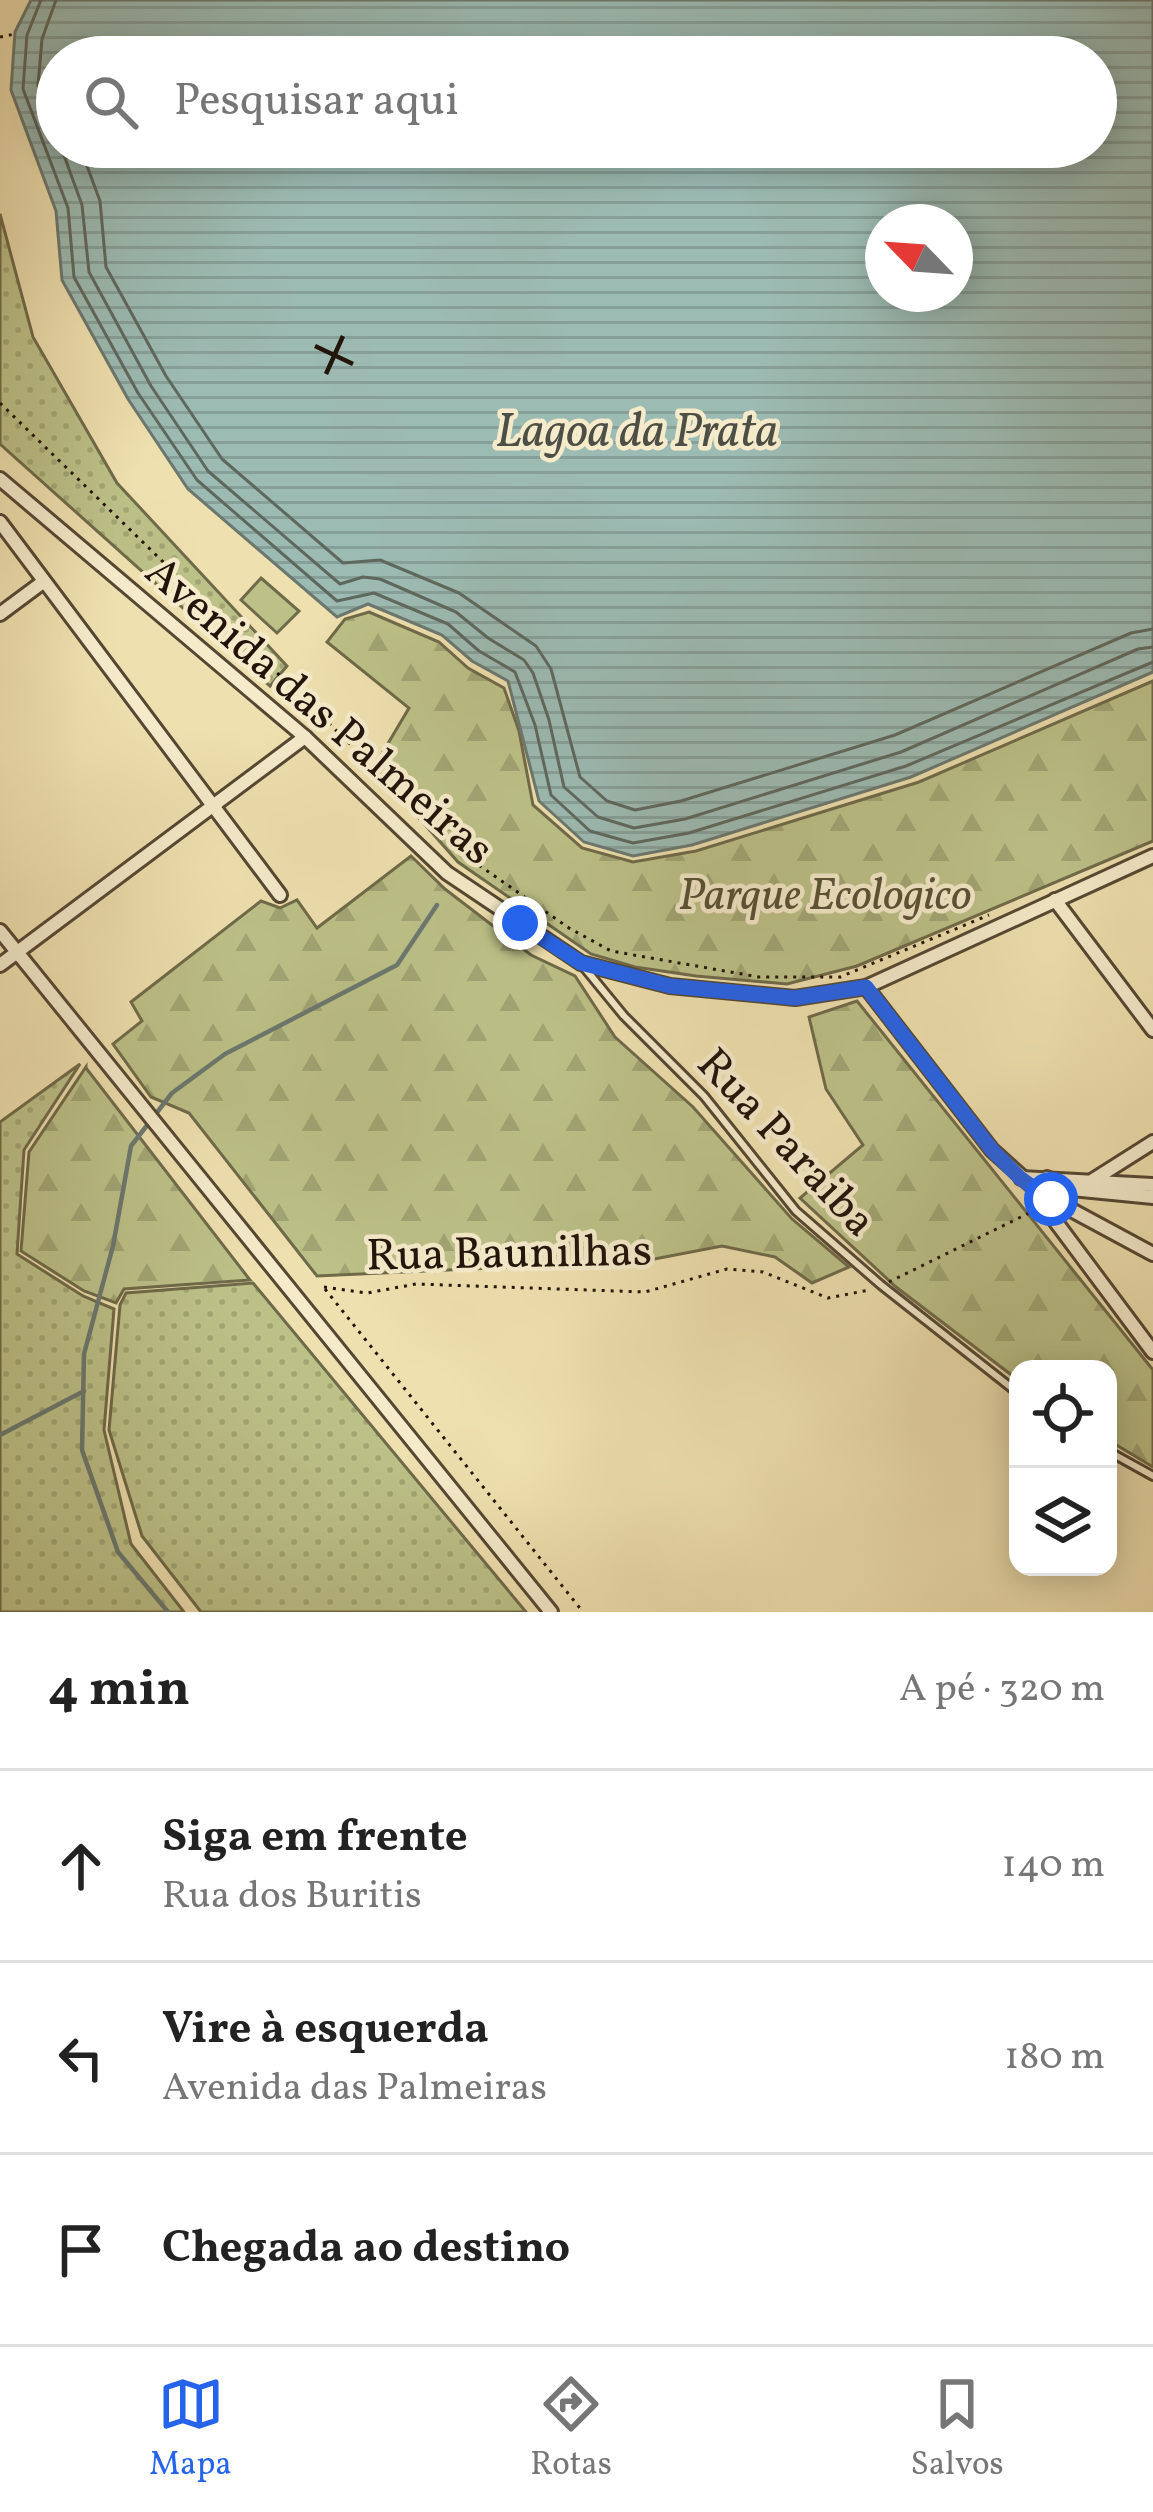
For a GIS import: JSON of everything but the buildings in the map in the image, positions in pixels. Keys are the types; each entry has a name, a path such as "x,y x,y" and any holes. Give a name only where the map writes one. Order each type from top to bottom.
{"street":[{"name":"Avenida das Palmeiras","path":"0,479 305,737 447,873 581,963 670,986 795,998 866,987 1153,856"},
{"path":"0,522 280,895"},
{"path":"0,614 43,582"},
{"path":"0,964 305,737"},
{"path":"1054,900 1153,1030"},
{"path":"0,931 551,1612"},
{"path":"866,987 992,1150 1039,1187 1153,1254"},
{"path":"1077,1191 1153,1142"},
{"path":"1039,1187 1092,1181 1153,1185"},
{"path":"1039,1187 1153,1197"},
{"path":"1039,1187 1153,1352"}],"lane":[{"name":"Rua Paraiba","path":"581,963 596,986 704,1096 796,1211 1009,1386"},
{"path":"1117,1455 1153,1476"}],"path":[{"path":"0,37 15,34"},
{"path":"0,403 463,854 569,928 611,951 759,976 839,977 994,913"},
{"name":"Rua Baunilhas","path":"583,1612 324,1287 367,1293 416,1285 644,1292 728,1269 763,1272 828,1298 881,1285 1039,1187"}],"green space":[{"path":"0,214 33,337 117,483 287,666 270,686 0,444"},
{"path":"261,578 299,611 277,633 241,600"},
{"name":"Parque Ecologico","path":"369,612 439,642 468,668 504,688 519,731 533,805 582,848 633,862 696,851 919,782 1153,681 1153,841 857,966 787,984 635,967 591,954 458,862 374,767 409,708 327,642 345,619"},
{"path":"411,856 445,889 531,955 575,976 615,1037 693,1107 792,1219 849,1267 812,1283 775,1257 722,1246 644,1261 317,1276 189,1113 151,1097 113,1044 142,1021 131,1002 261,901 280,908 297,900 317,928"},
{"path":"857,1001 1153,1370 1153,1467 1117,1445 1117,1360 1009,1360 1009,1373 896,1287 800,1198 863,1145 826,1089 809,1017"},
{"path":"80,1064 24,1150 17,1254 83,1296 114,1309 104,1430 131,1544 184,1612 0,1612 0,1122"},
{"path":"86,1067 250,1280 124,1289 116,1303 84,1291 21,1251 29,1152"},
{"path":"253,1283 526,1612 201,1612 142,1536 109,1430 120,1305 126,1293"}],"water":[{"name":"Lagoa da Prata","path":"31,0 1153,0 1153,672 911,777 692,845 633,856 584,842 539,801 508,681 472,661 442,635 368,604 337,617 188,489 128,399 62,280 56,211 40,168 1117,168 1117,36 36,36 36,157 11,90 15,32"}],"waterway":[{"path":"168,1612 118,1552 82,1450 84,1354 113,1246 131,1146 172,1093 225,1054 397,965 437,905"},
{"path":"0,1435 84,1391"}],"route":[{"path":"520,923 581,963 670,986 795,998 866,987 992,1150 1031,1186 1046,1187 1051,1199"}]}
